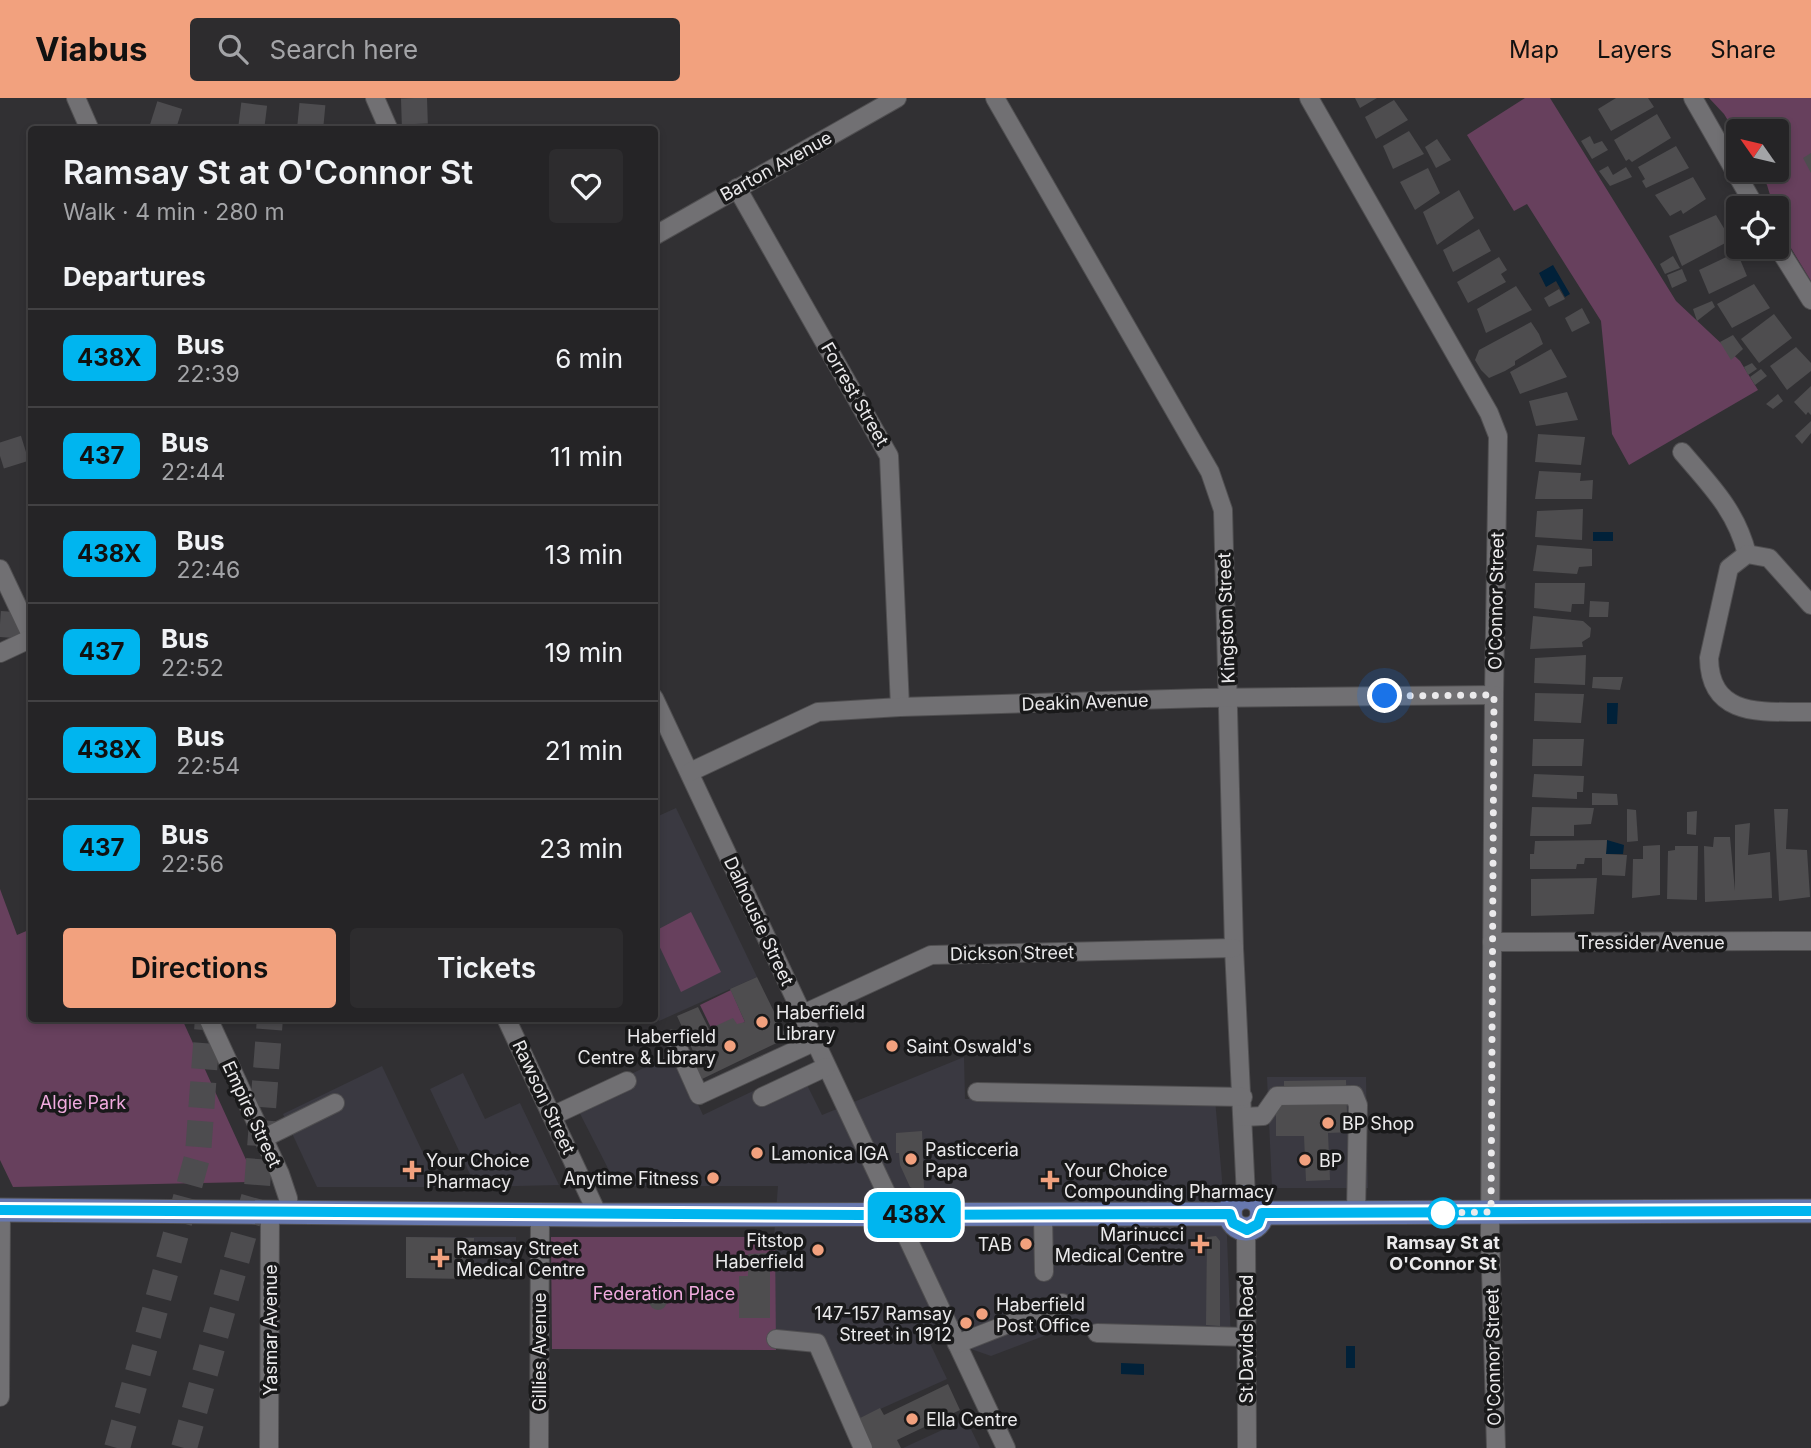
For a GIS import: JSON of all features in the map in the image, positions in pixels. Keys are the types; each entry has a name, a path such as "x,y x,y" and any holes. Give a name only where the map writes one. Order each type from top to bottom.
{"main road":[{"path":"1254,1222 1257,1202 1246,1197 1234,1202 1230,1214 1233,1223 1254,1222 1356,1213 1811,1211"},
{"path":"1,1210 540,1214 1230,1214"}],"street":[{"path":"76,98 88,126"},
{"path":"374,98 387,126"},
{"name":"Barton Avenue","path":"658,234 897,98"},
{"name":"Kingston Street","path":"995,98 1210,472 1223,510 1234,948 1246,1197"},
{"name":"O'Connor Street","path":"1309,98 1489,413 1498,436 1491,1212 1496,1448"},
{"path":"1693,98 1749,196"},
{"name":"Forrest Street","path":"737,188 889,456 900,707"},
{"path":"1785,259 1811,300"},
{"path":"1682,452 1730,509 1743,535 1747,554"},
{"path":"1809,599 1769,558 1747,554 1729,568 1709,658 1709,671 1718,693 1731,704 1749,711 1811,712"},
{"path":"0,569 28,628"},
{"path":"0,653 28,639"},
{"name":"Deakin Avenue","path":"690,772 818,712 900,707 1229,698 1494,695"},
{"name":"Dalhousie Street","path":"658,706 1006,1448"},
{"name":"Tressider Avenue","path":"1492,942 1811,941"},
{"name":"Dickson Street","path":"803,1014 931,955 1234,948"},
{"name":"Empire Street","path":"210,1022 283,1182 288,1198 279,1212"},
{"name":"Rawson Street","path":"508,1022 598,1214"},
{"path":"674,1039 699,1095 814,1042"},
{"path":"762,1097 826,1067"},
{"path":"552,1116 627,1081"},
{"path":"976,1093 1243,1097"},
{"path":"1243,1116 1263,1116 1277,1096 1354,1095 1358,1105 1356,1213"},
{"path":"264,1138 335,1103"},
{"path":"0,1397 1,1210"},
{"name":"Yasmar Avenue","path":"269,1448 279,1212"},
{"name":"Gillies Avenue","path":"539,1448 540,1214"},
{"path":"1043,1215 1044,1272"},
{"name":"St Davids Road","path":"1247,1448 1246,1337 1254,1222"},
{"path":"957,1344 1062,1303"},
{"path":"1097,1333 1246,1337"},
{"path":"776,1339 817,1343 863,1448"}],"shaded area":[{"path":"676,808 757,977 659,1021 658,1019 658,816"},
{"path":"674,1053 703,1115 799,1069 822,1115 964,1057 965,1099 1215,1099 1227,1237 1231,1343 1096,1340 1081,1322 991,1356 925,1333 947,1379 858,1419 819,1334 776,1334 776,1350 733,1237 774,1237 778,1186 617,1186 574,1102"},
{"path":"382,1066 439,1187 317,1187 283,1114"},
{"path":"463,1073 485,1119 520,1103 559,1185 476,1187 430,1089"},
{"path":"1267,1077 1366,1077 1368,1188 1272,1188"},
{"name":"Ramsay Street Medical Centre","path":"406,1237 516,1237 516,1279 406,1278"},
{"path":"966,1419 980,1448 903,1448"}],"green space":[{"path":"1525,98 1550,98 1676,301 1740,361 1758,390 1629,465 1612,434 1601,321 1527,204 1514,211 1467,135"},
{"path":"1709,98 1811,98 1811,281 1789,245 1789,196 1770,196 1765,182 1789,182 1789,119 1727,119"},
{"name":"Algie Park","path":"0,889 17,935 28,930 28,1022 183,1022 253,1175 249,1182 13,1187 0,1160"},
{"path":"691,912 721,972 681,992 658,943 658,929"},
{"path":"731,990 745,1022 715,1036 700,1005"},
{"name":"Federation Place","path":"551,1237 775,1237 776,1350 552,1349"}],"water":[{"path":"1553,265 1570,294 1565,297 1556,281 1546,287 1539,273"},
{"path":"1593,532 1613,532 1613,541 1593,541"},
{"path":"1607,703 1618,703 1617,724 1607,724"},
{"path":"1607,840 1624,845 1623,854 1606,854"},
{"path":"1346,1346 1355,1346 1355,1368 1346,1368"},
{"path":"1121,1363 1144,1364 1144,1375 1121,1374"}],"building":[{"path":"1355,98 1377,98 1360,108"},
{"path":"1616,98 1648,98 1654,107 1611,131 1598,109"},
{"path":"1394,100 1408,120 1376,139 1365,117"},
{"path":"1657,114 1671,138 1632,162 1629,159 1626,161 1614,140"},
{"path":"1409,131 1424,154 1393,169 1383,146"},
{"path":"1590,136 1594,144 1602,141 1608,150 1592,159 1581,141"},
{"path":"1437,139 1451,160 1436,168 1425,147"},
{"path":"1676,146 1689,168 1646,188 1642,181 1645,179 1638,167"},
{"path":"1811,153 1811,173 1803,158"},
{"path":"1608,166 1613,175 1626,167 1632,177 1610,186 1599,171"},
{"path":"1428,168 1440,193 1415,210 1400,182"},
{"path":"1693,177 1706,199 1683,214 1681,210 1670,216 1655,195"},
{"path":"1459,190 1474,218 1437,245 1423,212"},
{"path":"1716,215 1726,232 1726,243 1682,266 1669,236"},
{"path":"1479,229 1491,251 1453,272 1443,250"},
{"path":"1673,256 1680,268 1665,274 1660,264"},
{"path":"1499,257 1507,270 1501,274 1506,282 1468,303 1457,282"},
{"path":"1726,257 1740,259 1747,276 1709,294 1699,270"},
{"path":"1682,269 1687,281 1672,288 1667,275"},
{"path":"1754,284 1770,308 1732,328 1717,304"},
{"path":"1516,286 1532,310 1486,333 1477,309"},
{"path":"1559,289 1565,299 1549,307 1544,298"},
{"path":"1712,301 1715,307 1697,321 1693,309"},
{"path":"1582,308 1590,323 1572,332 1565,318"},
{"path":"1774,314 1792,338 1759,363 1741,339"},
{"path":"1531,322 1543,344 1515,361 1515,365 1489,378 1475,360 1479,350"},
{"path":"1733,335 1743,349 1731,360 1720,342"},
{"path":"1796,347 1811,363 1811,371 1787,390 1770,366"},
{"path":"1551,349 1567,377 1520,394 1510,372"},
{"path":"1752,363 1757,369 1748,375 1744,367"},
{"path":"1761,369 1767,376 1755,385 1750,377"},
{"path":"1811,386 1811,415 1808,412 1806,415 1794,402"},
{"path":"1567,392 1578,420 1536,426 1529,401"},
{"path":"1778,394 1783,401 1773,409 1766,404"},
{"path":"1811,421 1811,433 1802,444 1795,436"},
{"path":"1538,434 1585,437 1581,465 1535,462"},
{"path":"1539,471 1581,473 1580,481 1593,480 1592,499 1535,499"},
{"path":"1583,509 1582,540 1535,537 1537,511"},
{"path":"1537,545 1592,549 1592,566 1579,567 1577,574 1533,571"},
{"path":"1535,583 1585,583 1584,604 1572,604 1571,612 1534,608"},
{"path":"1590,601 1609,602 1608,617 1589,617"},
{"path":"1533,616 1583,621 1591,628 1590,637 1582,642 1583,647 1530,649"},
{"path":"1586,655 1585,685 1534,683 1535,658"},
{"path":"1593,677 1623,677 1620,690 1592,688"},
{"path":"1535,693 1584,694 1581,723 1534,721"},
{"path":"1533,739 1584,739 1582,766 1532,766"},
{"path":"1534,774 1584,776 1583,792 1577,792 1577,799 1532,797"},
{"path":"1592,793 1617,794 1618,805 1592,805"},
{"path":"1532,807 1594,808 1591,824 1574,825 1574,836 1530,836"},
{"path":"1627,809 1636,810 1638,841 1627,842"},
{"path":"1774,809 1788,809 1786,849 1807,850 1810,897 1779,901"},
{"path":"1697,811 1696,835 1687,834 1687,812"},
{"path":"1750,823 1748,855 1770,852 1772,898 1705,902 1704,846 1713,847 1714,837 1730,837 1735,891 1735,825"},
{"path":"1607,840 1606,854 1627,855 1625,876 1602,875 1602,858 1585,858 1584,864 1577,864 1576,869 1530,869 1530,854 1534,854 1535,841"},
{"path":"1660,845 1660,895 1632,898 1633,859 1643,859 1643,846"},
{"path":"1675,846 1698,846 1697,900 1667,899 1668,851 1675,850"},
{"path":"1597,878 1594,914 1531,916 1531,879"},
{"path":"757,977 787,1038 700,1080 688,1053 693,1051 677,1016 698,1007 709,1029 733,1018 737,1024 745,1022 730,989"},
{"path":"1346,1080 1347,1114 1352,1112 1352,1132 1328,1133 1330,1180 1306,1181 1304,1136 1276,1136 1276,1106 1284,1091 1284,1081"},
{"path":"922,1131 924,1189 914,1189 910,1187 900,1165 899,1153 896,1153 896,1133"},
{"path":"1216,1236 1220,1241 1220,1326 1206,1325 1207,1237"},
{"name":"Ramsay Street Medical Centre","path":"406,1237 474,1238 473,1279 406,1278"},
{"path":"770,1253 770,1318 739,1318 739,1276 748,1276 748,1254"},
{"path":"658,1292 664,1295 667,1301 664,1307 658,1310 652,1307 649,1301 652,1295"},
{"path":"948,1384 960,1410 897,1440 901,1448 871,1448 858,1419 880,1408 884,1415"}],"tunnel":[{"path":"163,126 172,98"},
{"path":"252,126 255,98"},
{"path":"310,126 313,98"},
{"path":"414,98 415,126"},
{"path":"0,456 28,447"},
{"path":"0,624 15,625 28,620"},
{"path":"117,1448 198,1154 208,1022"},
{"path":"184,1448 257,1187 270,1022"}],"bus line":[{"name":"438X","path":"0,1210 474,1214 1230,1214 1230,1219 1237,1227 1247,1230 1258,1224 1262,1213 1811,1211"}],"place":[{"name":"Haberfield Library","path":"762,1022"},
{"name":"Haberfield Centre & Library","path":"730,1046"},
{"name":"Saint Oswald's","path":"892,1046"},
{"name":"BP Shop","path":"1328,1123"},
{"name":"Lamonica IGA","path":"757,1153"},
{"name":"Pasticceria Papa","path":"911,1159"},
{"name":"BP","path":"1305,1160"},
{"name":"Your Choice Pharmacy","path":"412,1170"},
{"name":"Anytime Fitness","path":"713,1178"},
{"name":"Your Choice Compounding Pharmacy","path":"1050,1180"},
{"name":"Ramsay St at O'Connor St","path":"1443,1213"},
{"name":"TAB","path":"1026,1244"},
{"name":"Marinucci Medical Centre","path":"1200,1244"},
{"name":"Fitstop Haberfield","path":"818,1250"},
{"name":"Ramsay Street Medical Centre","path":"440,1258"},
{"name":"Haberfield Post Office","path":"982,1314"},
{"name":"147-157 Ramsay Street in 1912","path":"966,1323"},
{"name":"Ella Centre","path":"912,1419"}],"route":[{"path":"1385,696 1494,695 1491,1212 1437,1213 1443,1213"}]}
